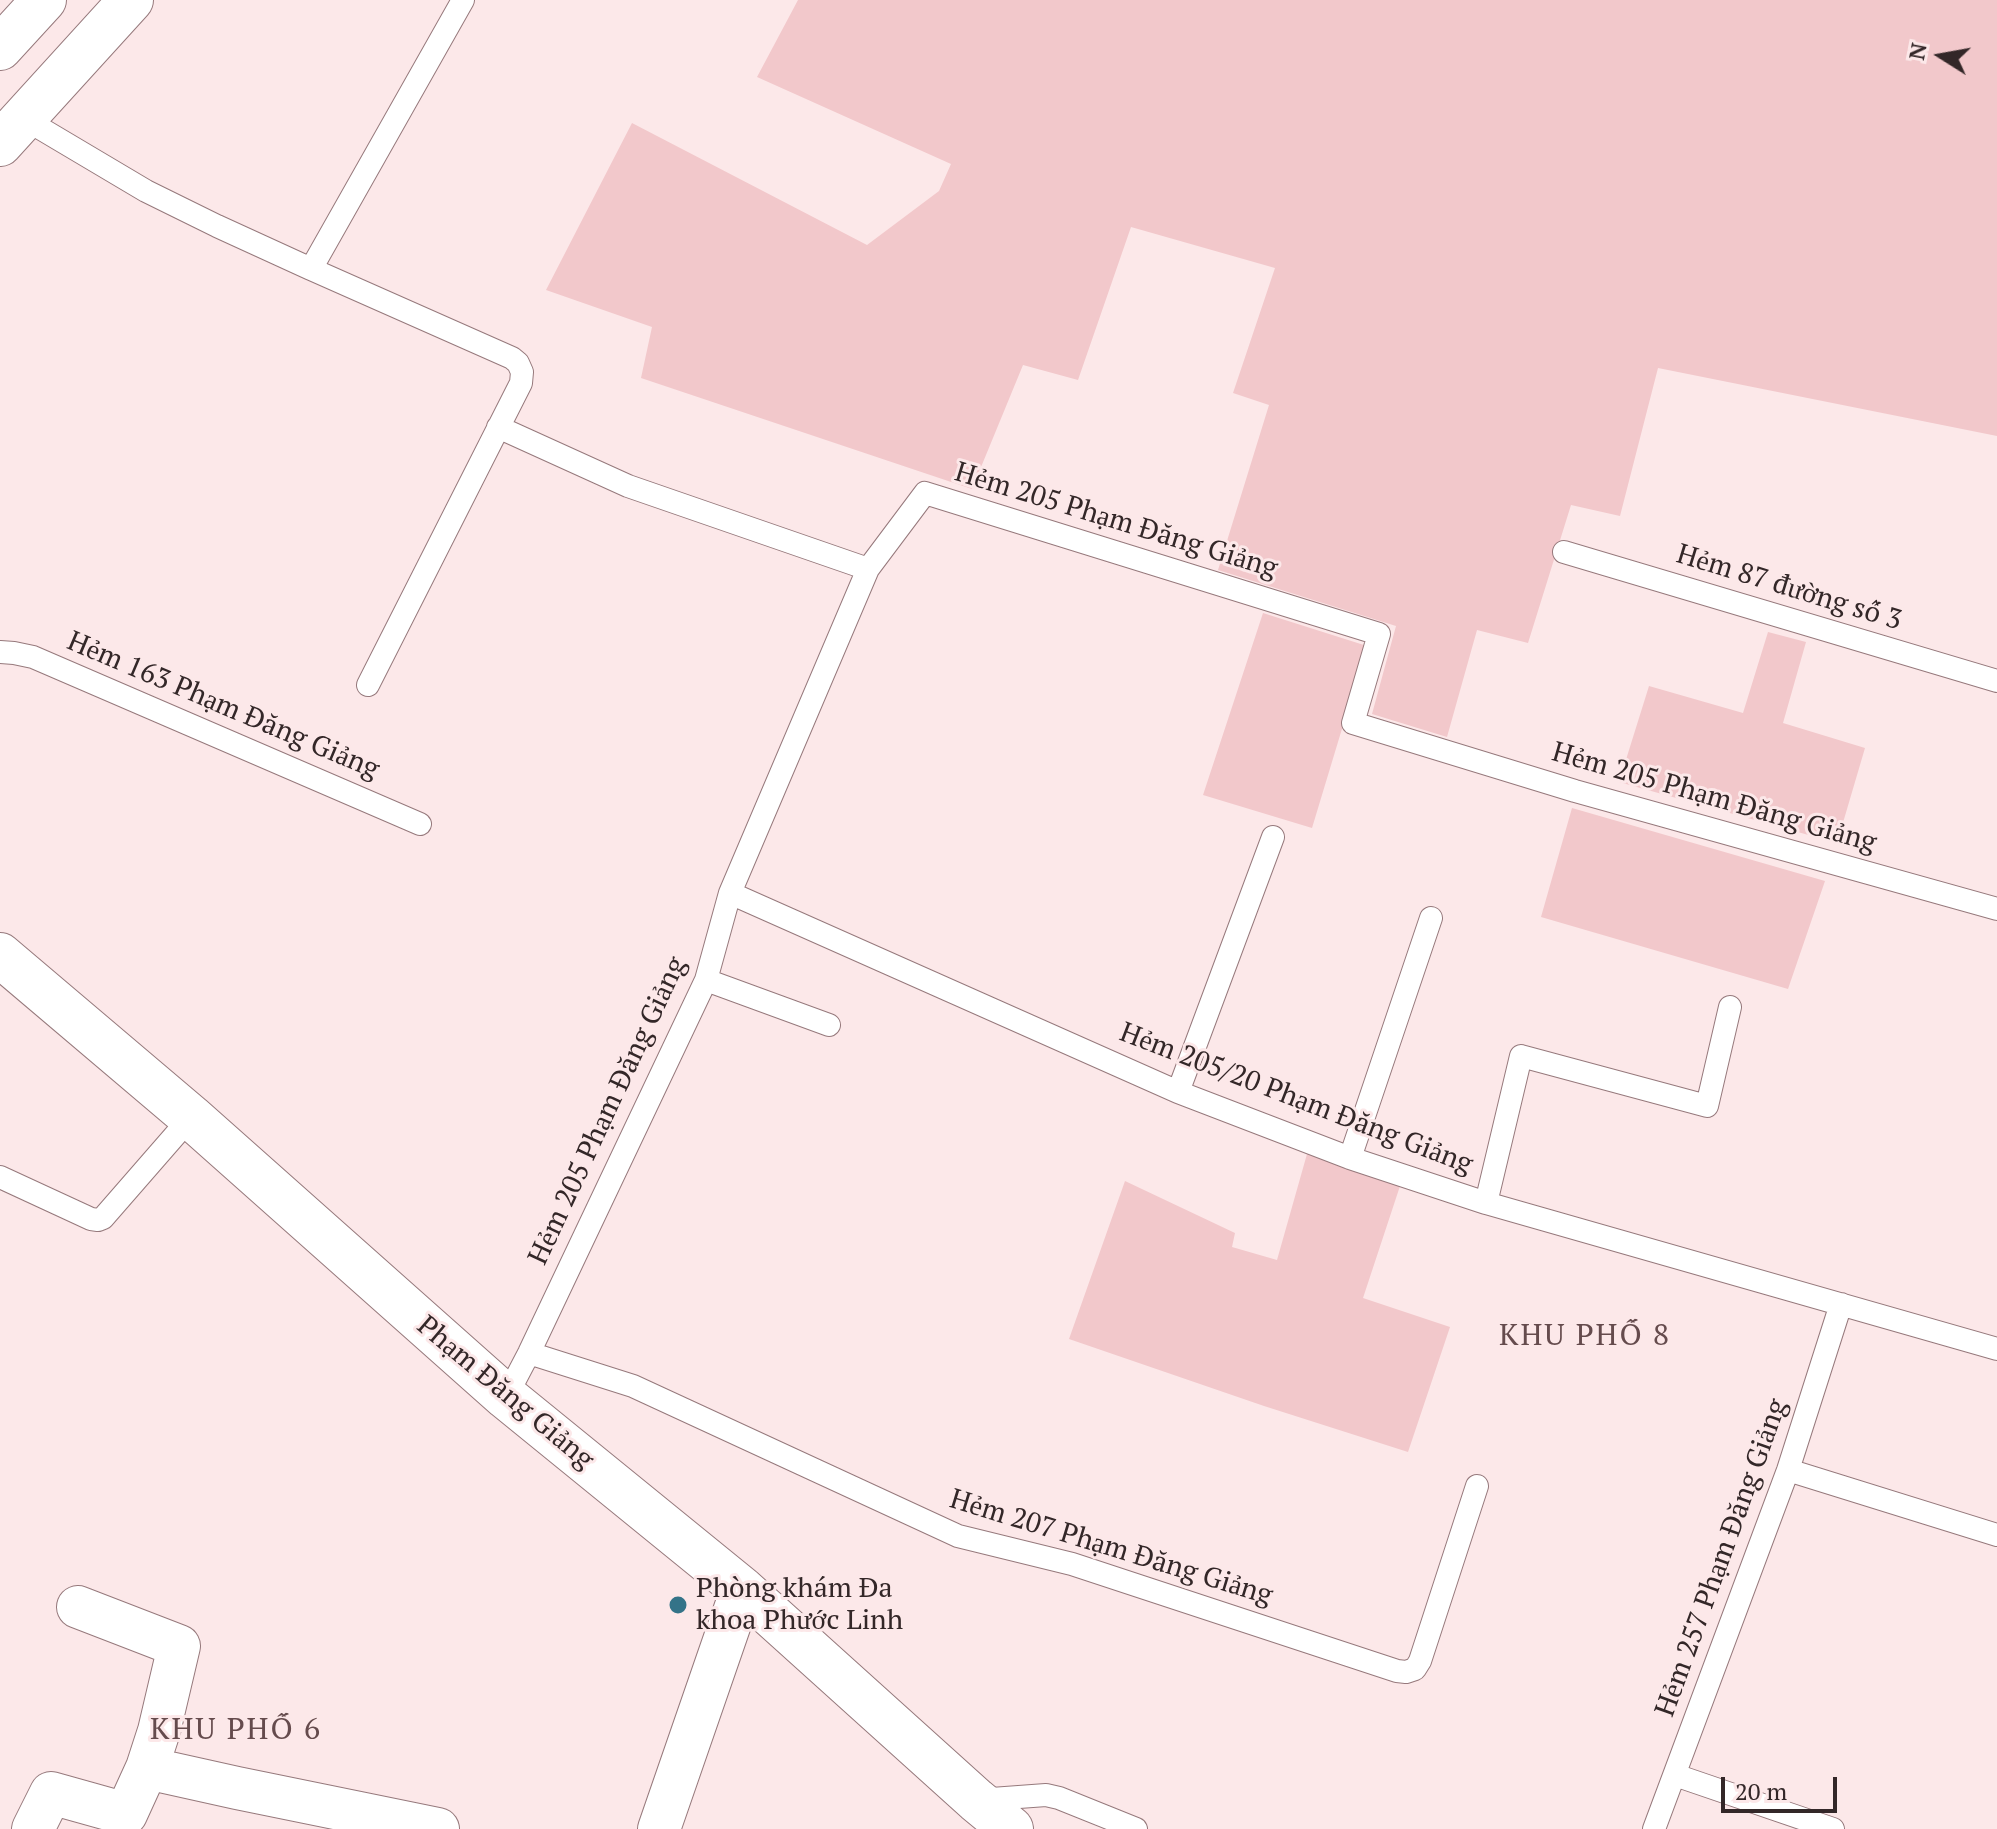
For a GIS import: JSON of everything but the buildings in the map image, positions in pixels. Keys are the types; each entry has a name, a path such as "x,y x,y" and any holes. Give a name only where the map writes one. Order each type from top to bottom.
{"street":[{"path":"0,48 44,0"},
{"path":"12,131 131,0"},
{"name":"Phạm Đăng Giảng","path":"0,955 191,1117 506,1397 742,1589 1011,1829"},
{"path":"659,1829 742,1589"},
{"path":"33,1829 51,1793 128,1821 159,1731 179,1646 78,1607"},
{"path":"147,1768 438,1829"}],"lane":[{"path":"311,269 463,0"},
{"path":"12,131 518,363 522,372 521,383 368,685"},
{"path":"498,427 628,486 868,569"},
{"name":"Hẻm 205 Phạm Đăng Giảng","path":"506,1397 706,980 730,893 868,569 925,493 1379,634 1353,723 1575,791 1997,909"},
{"name":"Hẻm 87 đường số 3","path":"1564,552 1997,681"},
{"name":"Hẻm 163 Phạm Đăng Giảng","path":"0,652 33,657 420,824"},
{"path":"1178,1092 1273,837"},
{"name":"Hẻm 205/20 Phạm Đăng Giảng","path":"730,893 1178,1092 1350,1158 1486,1203 1997,1349"},
{"path":"1350,1158 1431,918"},
{"path":"706,980 829,1025"},
{"path":"1486,1203 1521,1056 1707,1106 1730,1007"},
{"path":"0,1177 98,1220 191,1117"},
{"name":"Hẻm 257 Phạm Đăng Giảng","path":"1654,1829 1788,1470 1841,1304"},
{"name":"Hẻm 207 Phạm Đăng Giảng","path":"529,1353 633,1386 958,1536 1072,1564 1397,1671 1415,1669 1420,1661 1477,1486"},
{"path":"1788,1470 1997,1535"},
{"path":"1675,1775 1833,1829"},
{"path":"976,1800 1046,1795 1136,1829"}],"shaded area":[{"path":"798,0 1997,0 1997,436 1658,368 1620,516 1571,505 1528,643 1477,630 1447,737 1372,714 1396,626 1218,570 1269,405 1233,393 1275,268 1131,227 1078,380 1023,365 972,489 641,378 652,327 546,290 632,123 867,245 939,191 951,164 757,77"},
{"path":"1263,613 1367,646 1312,828 1203,795"},
{"path":"1768,632 1806,642 1783,723 1865,748 1837,843 1619,782 1649,686 1743,713"},
{"path":"1572,808 1825,881 1788,989 1541,917"},
{"path":"1307,1154 1400,1186 1363,1298 1450,1327 1408,1452 1069,1339 1125,1181 1235,1233 1232,1247 1277,1260"}],"place":[{"name":"Phòng khám Đa khoa Phước Linh","path":"678,1605"}],"district":[{"name":"KHU PHỐ 8","path":"1585,1336"},
{"name":"KHU PHỐ 6","path":"236,1730"}]}
